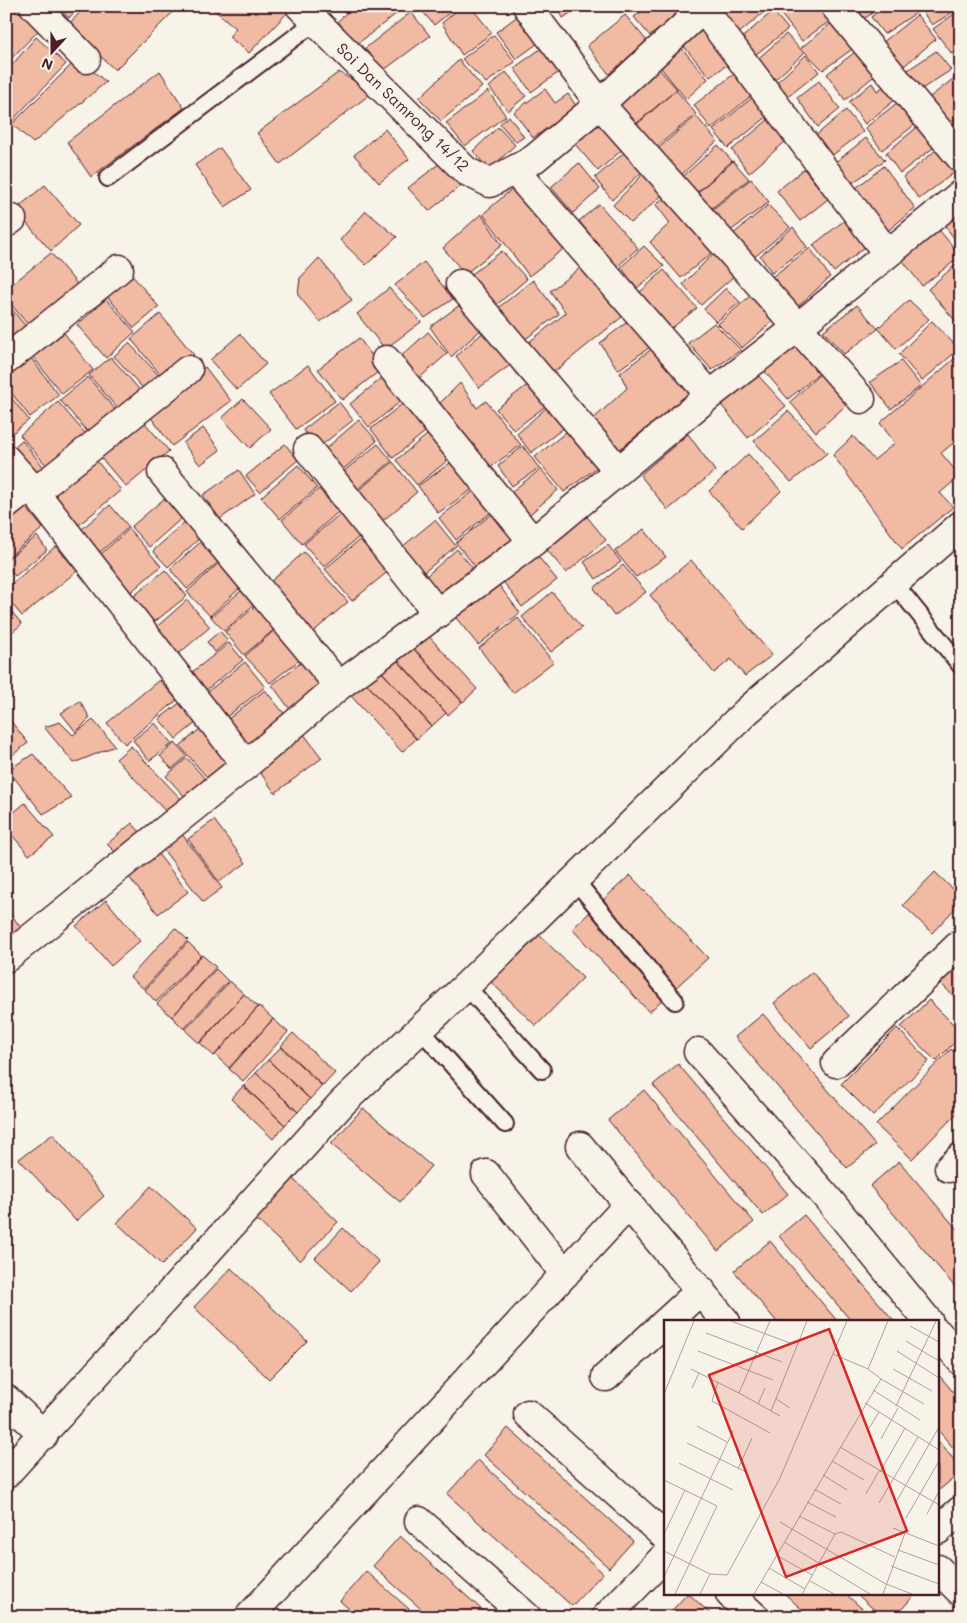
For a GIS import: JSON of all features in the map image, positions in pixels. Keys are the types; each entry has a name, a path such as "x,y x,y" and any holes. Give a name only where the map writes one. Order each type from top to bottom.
{"street":[{"path":"34,6 86,59"},
{"path":"527,6 600,104 861,399"},
{"path":"835,6 961,158"},
{"path":"710,395 514,170 534,158 600,104 703,7 887,253"},
{"name":"Soi Dan Samrong 14/12","path":"308,14 466,170 490,183 514,170"},
{"path":"6,958 246,765 338,686 533,542 710,395 798,327 961,194"},
{"path":"6,360 119,269"},
{"path":"460,284 618,470"},
{"path":"386,360 533,542"},
{"path":"6,505 32,489 188,370"},
{"path":"308,449 438,614"},
{"path":"6,458 246,765"},
{"path":"162,472 338,686"},
{"path":"6,1474 44,1435 343,1102 466,986 747,710 961,525"},
{"path":"836,1063 961,943"},
{"path":"698,1052 829,1200 927,1320"},
{"path":"580,1146 724,1320"},
{"path":"486,1174 565,1274"},
{"path":"249,1617 630,1204"},
{"path":"668,1320 701,1290"},
{"path":"606,1377 664,1324"},
{"path":"940,1335 961,1361"},
{"path":"6,1399 44,1435"},
{"path":"528,1414 664,1535"},
{"path":"940,1528 961,1510"},
{"path":"419,1521 527,1617"},
{"path":"606,1617 664,1557"},
{"path":"940,1571 961,1592"},
{"path":"732,1596 755,1617"}],"lane":[{"path":"108,178 308,14"},
{"path":"894,583 961,666"},
{"path":"574,880 675,1001"},
{"path":"466,986 542,1070"},
{"path":"420,1029 505,1124"}],"building":[{"path":"6,6 18,6 39,30 6,64"},
{"path":"56,6 80,6 69,18"},
{"path":"86,6 166,6 173,12 115,70 68,25"},
{"path":"209,6 283,6 289,11 249,53 229,37 236,28"},
{"path":"354,6 406,6 356,45 338,21"},
{"path":"418,6 458,6 434,25"},
{"path":"462,6 470,6 492,33 462,55 442,23"},
{"path":"556,6 581,6 563,18"},
{"path":"649,6 689,6 650,36 634,17"},
{"path":"720,6 770,7 737,35 717,9"},
{"path":"789,6 825,6 834,18 802,41 780,13"},
{"path":"850,6 882,6 861,21"},
{"path":"885,6 911,6 916,13 884,34 871,17"},
{"path":"918,6 961,6 961,7 932,25"},
{"path":"961,9 961,49 952,54 933,29"},
{"path":"526,10 548,36 516,59 496,32"},
{"path":"773,11 788,29 750,59 737,42"},
{"path":"411,12 430,36 380,73 363,50"},
{"path":"625,15 647,41 609,74 587,46"},
{"path":"917,15 936,39 898,71 877,47"},
{"path":"836,19 858,45 823,70 801,48"},
{"path":"700,25 731,62 710,77 680,42"},
{"path":"786,34 804,53 769,85 753,63"},
{"path":"494,35 515,62 486,83 462,59"},
{"path":"36,37 66,64 8,125 6,72"},
{"path":"553,40 569,65 531,92 514,68"},
{"path":"678,44 708,79 686,99 657,63"},
{"path":"860,48 879,72 845,100 827,74"},
{"path":"936,51 951,70 917,92 902,74"},
{"path":"806,55 819,72 785,99 773,86"},
{"path":"78,58 106,82 33,143 12,124"},
{"path":"459,60 482,87 441,121 419,98"},
{"path":"657,67 677,89 631,128 614,106"},
{"path":"160,71 184,108 91,177 67,142"},
{"path":"339,72 373,92 280,164 257,133"},
{"path":"506,72 526,96 508,111 489,87"},
{"path":"734,74 752,95 711,129 694,105"},
{"path":"958,75 961,78 961,114 945,127 925,101"},
{"path":"819,81 840,109 818,127 797,98"},
{"path":"872,83 877,91 889,83 900,96 865,124 849,102"},
{"path":"545,89 555,103 568,94 577,107 533,138 514,112"},
{"path":"676,90 696,114 654,149 635,126"},
{"path":"488,91 506,116 465,146 446,123"},
{"path":"753,97 768,116 728,148 713,130"},
{"path":"902,99 921,120 882,150 865,128"},
{"path":"846,110 863,132 830,157 814,137"},
{"path":"509,116 524,137 516,142 500,124"},
{"path":"696,116 717,141 678,178 655,151"},
{"path":"961,117 961,148 946,129"},
{"path":"769,119 786,141 749,173 732,150"},
{"path":"599,121 625,147 598,171 574,143"},
{"path":"921,124 937,145 900,173 886,153"},
{"path":"498,127 515,145 489,170 473,151"},
{"path":"385,129 409,159 379,183 354,155"},
{"path":"866,138 885,160 848,186 833,164"},
{"path":"718,145 732,161 692,197 679,180"},
{"path":"941,146 959,169 919,199 903,177"},
{"path":"220,148 251,190 225,207 195,165"},
{"path":"627,150 645,169 612,200 595,178"},
{"path":"445,159 464,183 429,211 408,188"},
{"path":"733,161 749,179 708,211 695,195"},
{"path":"579,163 600,189 573,213 551,187"},
{"path":"884,166 915,208 884,234 847,195"},
{"path":"804,169 828,199 800,221 777,191"},
{"path":"646,171 667,191 631,223 613,205"},
{"path":"751,179 769,202 725,235 709,212"},
{"path":"520,182 571,243 529,276 483,214"},
{"path":"45,185 79,225 51,251 15,210"},
{"path":"670,191 718,248 681,278 650,242 670,223 656,205"},
{"path":"599,204 638,248 617,267 579,221"},
{"path":"768,205 790,227 751,260 732,235"},
{"path":"961,206 961,247 941,221"},
{"path":"366,211 397,237 366,265 340,240"},
{"path":"481,214 502,245 465,274 443,248"},
{"path":"850,216 871,242 834,272 813,245"},
{"path":"934,224 961,256 922,286 897,253"},
{"path":"793,227 807,247 772,273 760,256"},
{"path":"644,246 664,266 637,288 621,267"},
{"path":"810,248 830,277 794,310 768,280"},
{"path":"717,250 742,269 701,305 683,284"},
{"path":"502,251 527,279 494,307 468,277"},
{"path":"51,253 83,291 33,331 6,298 6,289"},
{"path":"319,258 352,300 320,322 298,295 300,278"},
{"path":"961,260 961,323 958,324 928,289"},
{"path":"424,262 453,299 425,318 395,285"},
{"path":"588,262 628,312 548,377 524,346 566,313 550,291"},
{"path":"664,270 697,308 668,331 639,293"},
{"path":"131,274 159,307 134,328 106,295"},
{"path":"533,280 559,314 524,340 498,308"},
{"path":"389,288 421,322 385,349 357,314"},
{"path":"726,288 740,302 716,322 704,309"},
{"path":"757,290 781,314 742,348 718,324"},
{"path":"106,299 135,332 106,358 77,325"},
{"path":"909,300 929,319 896,349 878,328"},
{"path":"465,301 485,326 451,357 430,327"},
{"path":"6,304 31,333 6,350"},
{"path":"857,305 878,329 844,354 823,331"},
{"path":"160,314 194,355 165,380 131,339"},
{"path":"631,319 650,347 618,370 600,343"},
{"path":"932,321 959,349 922,381 899,354"},
{"path":"714,323 741,350 712,370 688,343"},
{"path":"487,329 513,363 479,388 456,356"},
{"path":"428,332 447,354 416,381 398,359"},
{"path":"64,333 93,370 62,394 33,357"},
{"path":"240,334 266,364 237,390 210,360"},
{"path":"798,334 827,367 788,399 760,366"},
{"path":"359,338 382,369 342,400 318,369"},
{"path":"129,343 164,381 149,395 114,356"},
{"path":"653,348 692,392 615,453 590,422 627,388 620,373"},
{"path":"961,353 961,437 941,453 960,476 940,493 953,507 902,549 833,455 853,436 874,460 895,443 880,423"},
{"path":"111,357 145,396 123,415 89,375"},
{"path":"31,358 59,395 30,417 6,386 6,376"},
{"path":"901,361 921,386 891,409 870,382"},
{"path":"308,365 335,401 296,429 269,394"},
{"path":"205,367 231,401 172,446 147,412"},
{"path":"825,369 852,400 816,432 790,402"},
{"path":"754,371 786,406 748,438 718,401"},
{"path":"387,374 406,397 369,427 350,404"},
{"path":"88,377 119,414 92,437 60,400"},
{"path":"460,383 477,408 486,401 521,445 487,470 452,431 439,404"},
{"path":"530,383 548,404 514,430 496,409"},
{"path":"6,391 29,420 6,438"},
{"path":"243,399 271,429 250,448 222,418"},
{"path":"407,400 431,427 393,458 371,429"},
{"path":"58,402 90,439 52,472 20,435"},
{"path":"339,402 353,420 318,448 303,430"},
{"path":"548,406 565,427 531,453 517,434"},
{"path":"788,411 827,453 791,482 754,441"},
{"path":"139,416 169,451 126,487 96,452"},
{"path":"359,420 377,441 341,471 324,450"},
{"path":"203,428 220,450 200,465 183,443"},
{"path":"570,429 600,465 564,492 535,457"},
{"path":"432,431 452,457 417,485 396,460"},
{"path":"688,434 715,471 668,510 640,475"},
{"path":"22,440 49,474 37,483 10,450"},
{"path":"285,444 298,460 260,492 246,476"},
{"path":"378,444 392,461 358,489 344,471"},
{"path":"523,446 539,468 512,486 498,466"},
{"path":"91,454 121,490 74,529 44,493"},
{"path":"748,454 781,491 742,528 709,491"},
{"path":"457,458 477,486 438,513 418,486"},
{"path":"393,462 417,492 379,524 354,494"},
{"path":"298,465 317,488 280,519 261,497"},
{"path":"541,469 558,490 523,520 503,498"},
{"path":"239,470 255,494 220,519 203,495"},
{"path":"477,488 494,510 456,540 439,518"},
{"path":"319,489 338,512 302,544 282,520"},
{"path":"166,497 183,517 149,547 131,527"},
{"path":"110,505 129,527 94,557 75,535"},
{"path":"26,508 43,528 6,559 6,524"},
{"path":"341,513 360,536 324,567 304,544"},
{"path":"493,513 516,540 479,571 456,543"},
{"path":"584,513 606,540 566,573 543,545"},
{"path":"187,520 202,536 168,567 153,551"},
{"path":"435,520 456,546 423,573 402,547"},
{"path":"129,529 161,566 125,597 93,561"},
{"path":"644,529 666,557 636,577 615,551"},
{"path":"37,536 47,550 15,576 6,565 6,560"},
{"path":"364,536 391,569 352,601 325,569"},
{"path":"204,539 222,559 187,589 170,569"},
{"path":"608,545 621,562 596,579 584,562"},
{"path":"56,546 77,571 22,616 6,597 6,589"},
{"path":"457,549 477,573 444,601 424,578"},
{"path":"533,550 557,580 522,607 499,576"},
{"path":"304,552 348,602 312,633 268,584"},
{"path":"691,560 772,655 745,676 731,659 714,673 650,595"},
{"path":"220,562 242,586 210,616 187,592"},
{"path":"623,565 646,592 614,616 594,588"},
{"path":"165,570 187,596 148,627 127,602"},
{"path":"495,580 520,613 478,645 452,613"},
{"path":"243,589 256,603 224,631 211,617"},
{"path":"552,592 582,628 551,652 522,617"},
{"path":"187,600 210,627 175,657 152,631"},
{"path":"258,604 277,627 244,655 225,632"},
{"path":"6,605 22,624 6,637"},
{"path":"518,618 553,662 513,693 479,648"},
{"path":"277,628 302,658 270,683 245,656"},
{"path":"220,631 228,641 215,652 207,642"},
{"path":"425,632 477,689 463,702 411,645"},
{"path":"229,643 243,660 205,691 191,673"},
{"path":"410,645 462,702 448,715 396,658"},
{"path":"394,657 446,713 432,726 380,670"},
{"path":"307,658 328,685 292,712 272,685"},
{"path":"245,662 265,687 225,718 206,693"},
{"path":"380,670 431,726 417,739 365,682"},
{"path":"159,680 177,700 125,744 107,723"},
{"path":"365,682 416,739 402,752 350,695"},
{"path":"265,690 287,717 245,750 223,723"},
{"path":"80,701 90,718 76,732 61,713"},
{"path":"181,702 197,722 176,739 159,719"},
{"path":"6,715 28,743 6,760"},
{"path":"93,720 115,746 74,763 44,727 60,722 73,735"},
{"path":"155,723 172,744 149,761 133,740"},
{"path":"202,727 234,763 211,782 180,746"},
{"path":"303,733 322,758 275,793 257,768"},
{"path":"175,743 187,756 172,769 160,756"},
{"path":"131,746 181,799 167,813 116,759"},
{"path":"33,754 72,798 43,814 8,770"},
{"path":"187,758 205,779 185,797 166,776"},
{"path":"25,803 54,837 29,855 6,828 6,819"},
{"path":"214,820 246,863 219,882 188,839"},
{"path":"132,823 140,832 117,854 107,844"},
{"path":"182,834 222,888 203,902 162,848"},
{"path":"158,854 188,892 158,914 128,876"},
{"path":"935,872 961,897 961,902 932,933 903,905"},
{"path":"630,875 708,958 649,1012 572,929"},
{"path":"106,900 140,941 111,966 76,926"},
{"path":"6,907 21,928 6,939"},
{"path":"175,928 188,940 144,989 130,977"},
{"path":"538,934 583,978 536,1026 490,981"},
{"path":"188,942 201,955 156,1002 145,990"},
{"path":"961,954 961,1003 936,979"},
{"path":"202,955 216,967 172,1017 157,1004"},
{"path":"216,969 228,981 184,1029 172,1017"},
{"path":"812,972 849,1016 811,1048 774,1003"},
{"path":"230,981 244,994 199,1043 185,1030"},
{"path":"244,994 258,1007 214,1056 200,1043"},
{"path":"929,1000 961,1032 961,1036 936,1061 901,1027"},
{"path":"259,1006 273,1019 229,1068 215,1055"},
{"path":"763,1014 875,1145 847,1168 735,1037"},
{"path":"273,1019 288,1032 243,1081 229,1069"},
{"path":"897,1028 929,1061 873,1116 841,1084"},
{"path":"293,1033 335,1073 323,1086 281,1046"},
{"path":"281,1047 322,1086 310,1099 268,1060"},
{"path":"951,1049 961,1059 961,1109 912,1159 876,1125"},
{"path":"268,1060 310,1099 298,1112 256,1073"},
{"path":"678,1064 788,1194 763,1215 653,1085"},
{"path":"256,1073 298,1112 285,1125 244,1086"},
{"path":"243,1086 285,1125 273,1139 231,1099"},
{"path":"644,1090 754,1222 718,1251 608,1120"},
{"path":"363,1108 431,1166 400,1202 331,1144"},
{"path":"53,1134 104,1196 76,1221 19,1159"},
{"path":"899,1161 961,1234 961,1294 870,1186"},
{"path":"293,1179 338,1222 300,1261 255,1218"},
{"path":"151,1186 197,1228 162,1265 117,1223"},
{"path":"804,1215 893,1320 850,1320 779,1236"},
{"path":"343,1228 379,1262 351,1291 315,1258"},
{"path":"770,1241 836,1320 775,1320 734,1271"},
{"path":"231,1268 307,1341 269,1379 194,1307"},
{"path":"940,1376 961,1401 961,1457 940,1432"},
{"path":"508,1428 633,1541 609,1568 484,1455"},
{"path":"940,1443 961,1468 961,1472 940,1489"},
{"path":"478,1460 603,1573 572,1606 447,1494"},
{"path":"400,1536 490,1617 430,1617 373,1566"},
{"path":"366,1571 418,1617 358,1617 340,1601"},
{"path":"685,1596 691,1596 714,1617 666,1617"},
{"path":"787,1596 848,1596 871,1617 810,1617"},
{"path":"859,1596 913,1596 895,1617 882,1617"}]}
